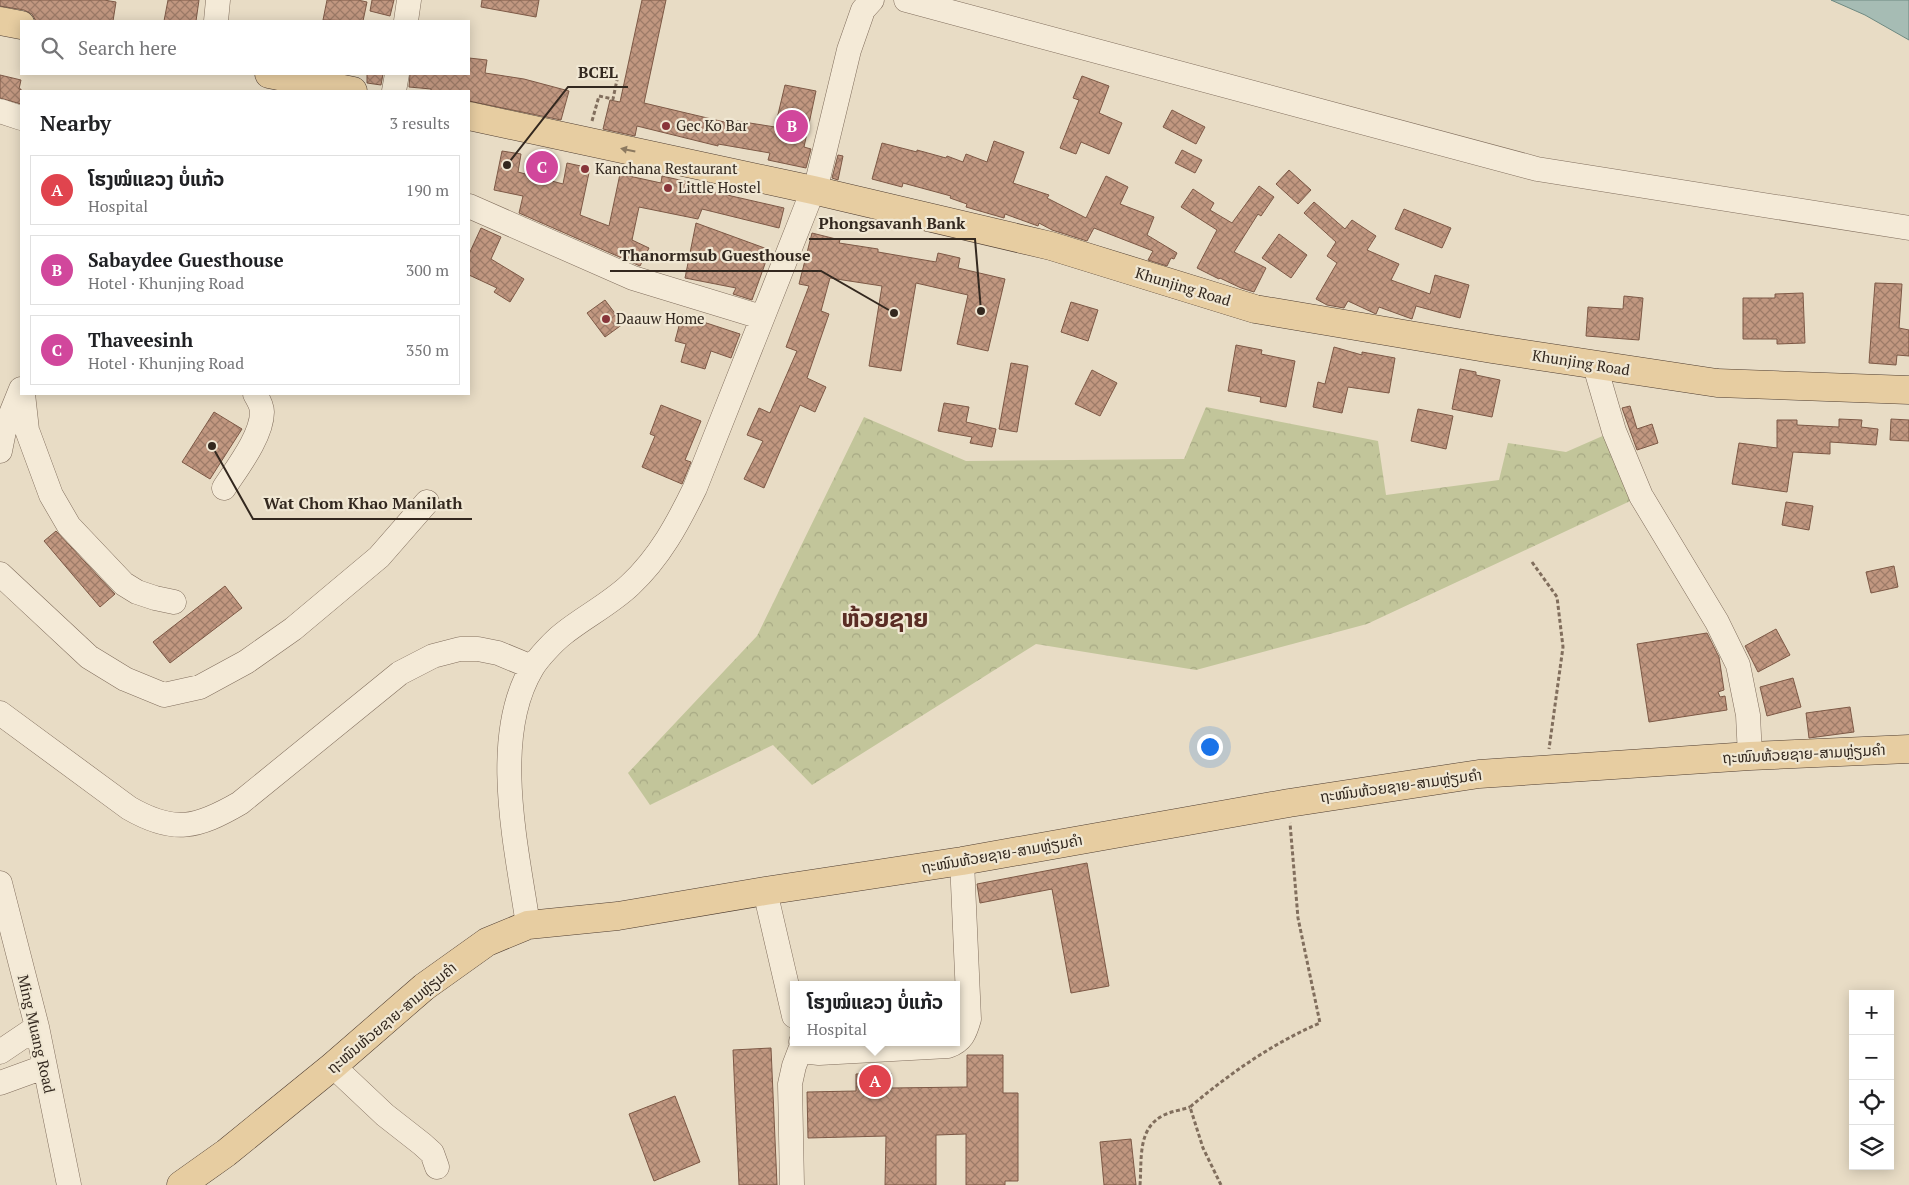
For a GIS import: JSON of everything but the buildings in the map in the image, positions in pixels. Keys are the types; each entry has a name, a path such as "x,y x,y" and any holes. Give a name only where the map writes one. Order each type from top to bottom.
{"main road":[{"path":"0,21 20,25"},
{"path":"274,75 348,90"},
{"name":"Khunjing Road","path":"470,116 814,190 1051,246 1254,309 1595,366 1717,384 1909,390"},
{"name":"ຖະໜົນຫ້ວຍຊາຍ-ສາມຫຼ່ຽມຄຳ","path":"180,1185 226,1153 333,1066 424,987 487,942 528,925 618,916 962,861 1289,803 1479,774 1750,756 1909,749"}],"street":[{"path":"216,20 218,0"},
{"path":"406,20 410,0"},
{"path":"528,925 509,791 512,731 520,695 532,667 562,635 630,586 657,556 676,526 695,488 761,317 814,190 849,50 863,10 872,0"},
{"path":"906,0 1537,170 1909,228"},
{"path":"394,90 397,75"},
{"path":"0,112 20,118"},
{"path":"470,206 633,278 761,317"},
{"path":"1595,366 1614,431 1641,496 1717,622 1738,665 1748,715 1750,756"},
{"path":"0,451 4,431 20,391"},
{"path":"23,395 27,430 50,495 69,526 124,584 137,592 174,602"},
{"path":"224,488 256,437 261,423 262,410 255,395"},
{"path":"0,574 89,657 125,679 164,694 200,687 246,662 285,635 379,557 428,502"},
{"path":"0,713 136,812 162,823 189,824 213,818 240,803 400,673 432,656 460,649 478,649 498,653 532,667"},
{"path":"960,1039 965,1032 969,1019 962,861"},
{"name":"Ming Muang Road","path":"0,883 37,1027 69,1185"},
{"path":"765,891 790,999"},
{"path":"0,1052 37,1027"},
{"path":"792,1185 790,1084 800,1046"},
{"path":"803,1046 810,1052 819,1053 948,1046"},
{"path":"333,1066 385,1115 422,1144 432,1154 438,1167"},
{"path":"0,1083 44,1067"}],"path":[{"path":"587,141 600,96 614,99 618,75"},
{"path":"1532,562 1557,597 1563,647 1546,770"},
{"path":"1140,1185 1143,1136 1152,1123 1164,1115 1190,1107 1209,1091 1289,1036 1320,1023 1298,918 1289,803"},
{"path":"1190,1107 1203,1148 1221,1185"}],"green space":[{"path":"1206,407 1378,441 1386,495 1499,480 1508,443 1566,452 1614,431 1641,496 1367,624 1196,670 1036,644 812,785 773,745 650,805 628,773 757,636 864,417 966,461 1184,459"}],"water":[{"path":"1831,0 1909,0 1909,40 1865,15"}],"place":[{"name":"Gec Ko Bar","path":"666,126"},
{"name":"Sabaydee Guesthouse","path":"792,126"},
{"name":"BCEL","path":"507,165"},
{"name":"Thaveesinh","path":"542,167"},
{"name":"Kanchana Restaurant","path":"585,169"},
{"name":"Little Hostel","path":"668,188"},
{"name":"Phongsavanh Bank","path":"981,311"},
{"name":"Thanormsub Guesthouse","path":"894,313"},
{"name":"Daauw Home","path":"606,319"},
{"name":"Wat Chom Khao Manilath","path":"212,446"},
{"name":"ໂຮງໝໍແຂວງ ບໍ່ແກ້ວ","path":"875,1081"}],"district":[{"name":"ຫ້ວຍຊາຍ","path":"885,618"}]}
